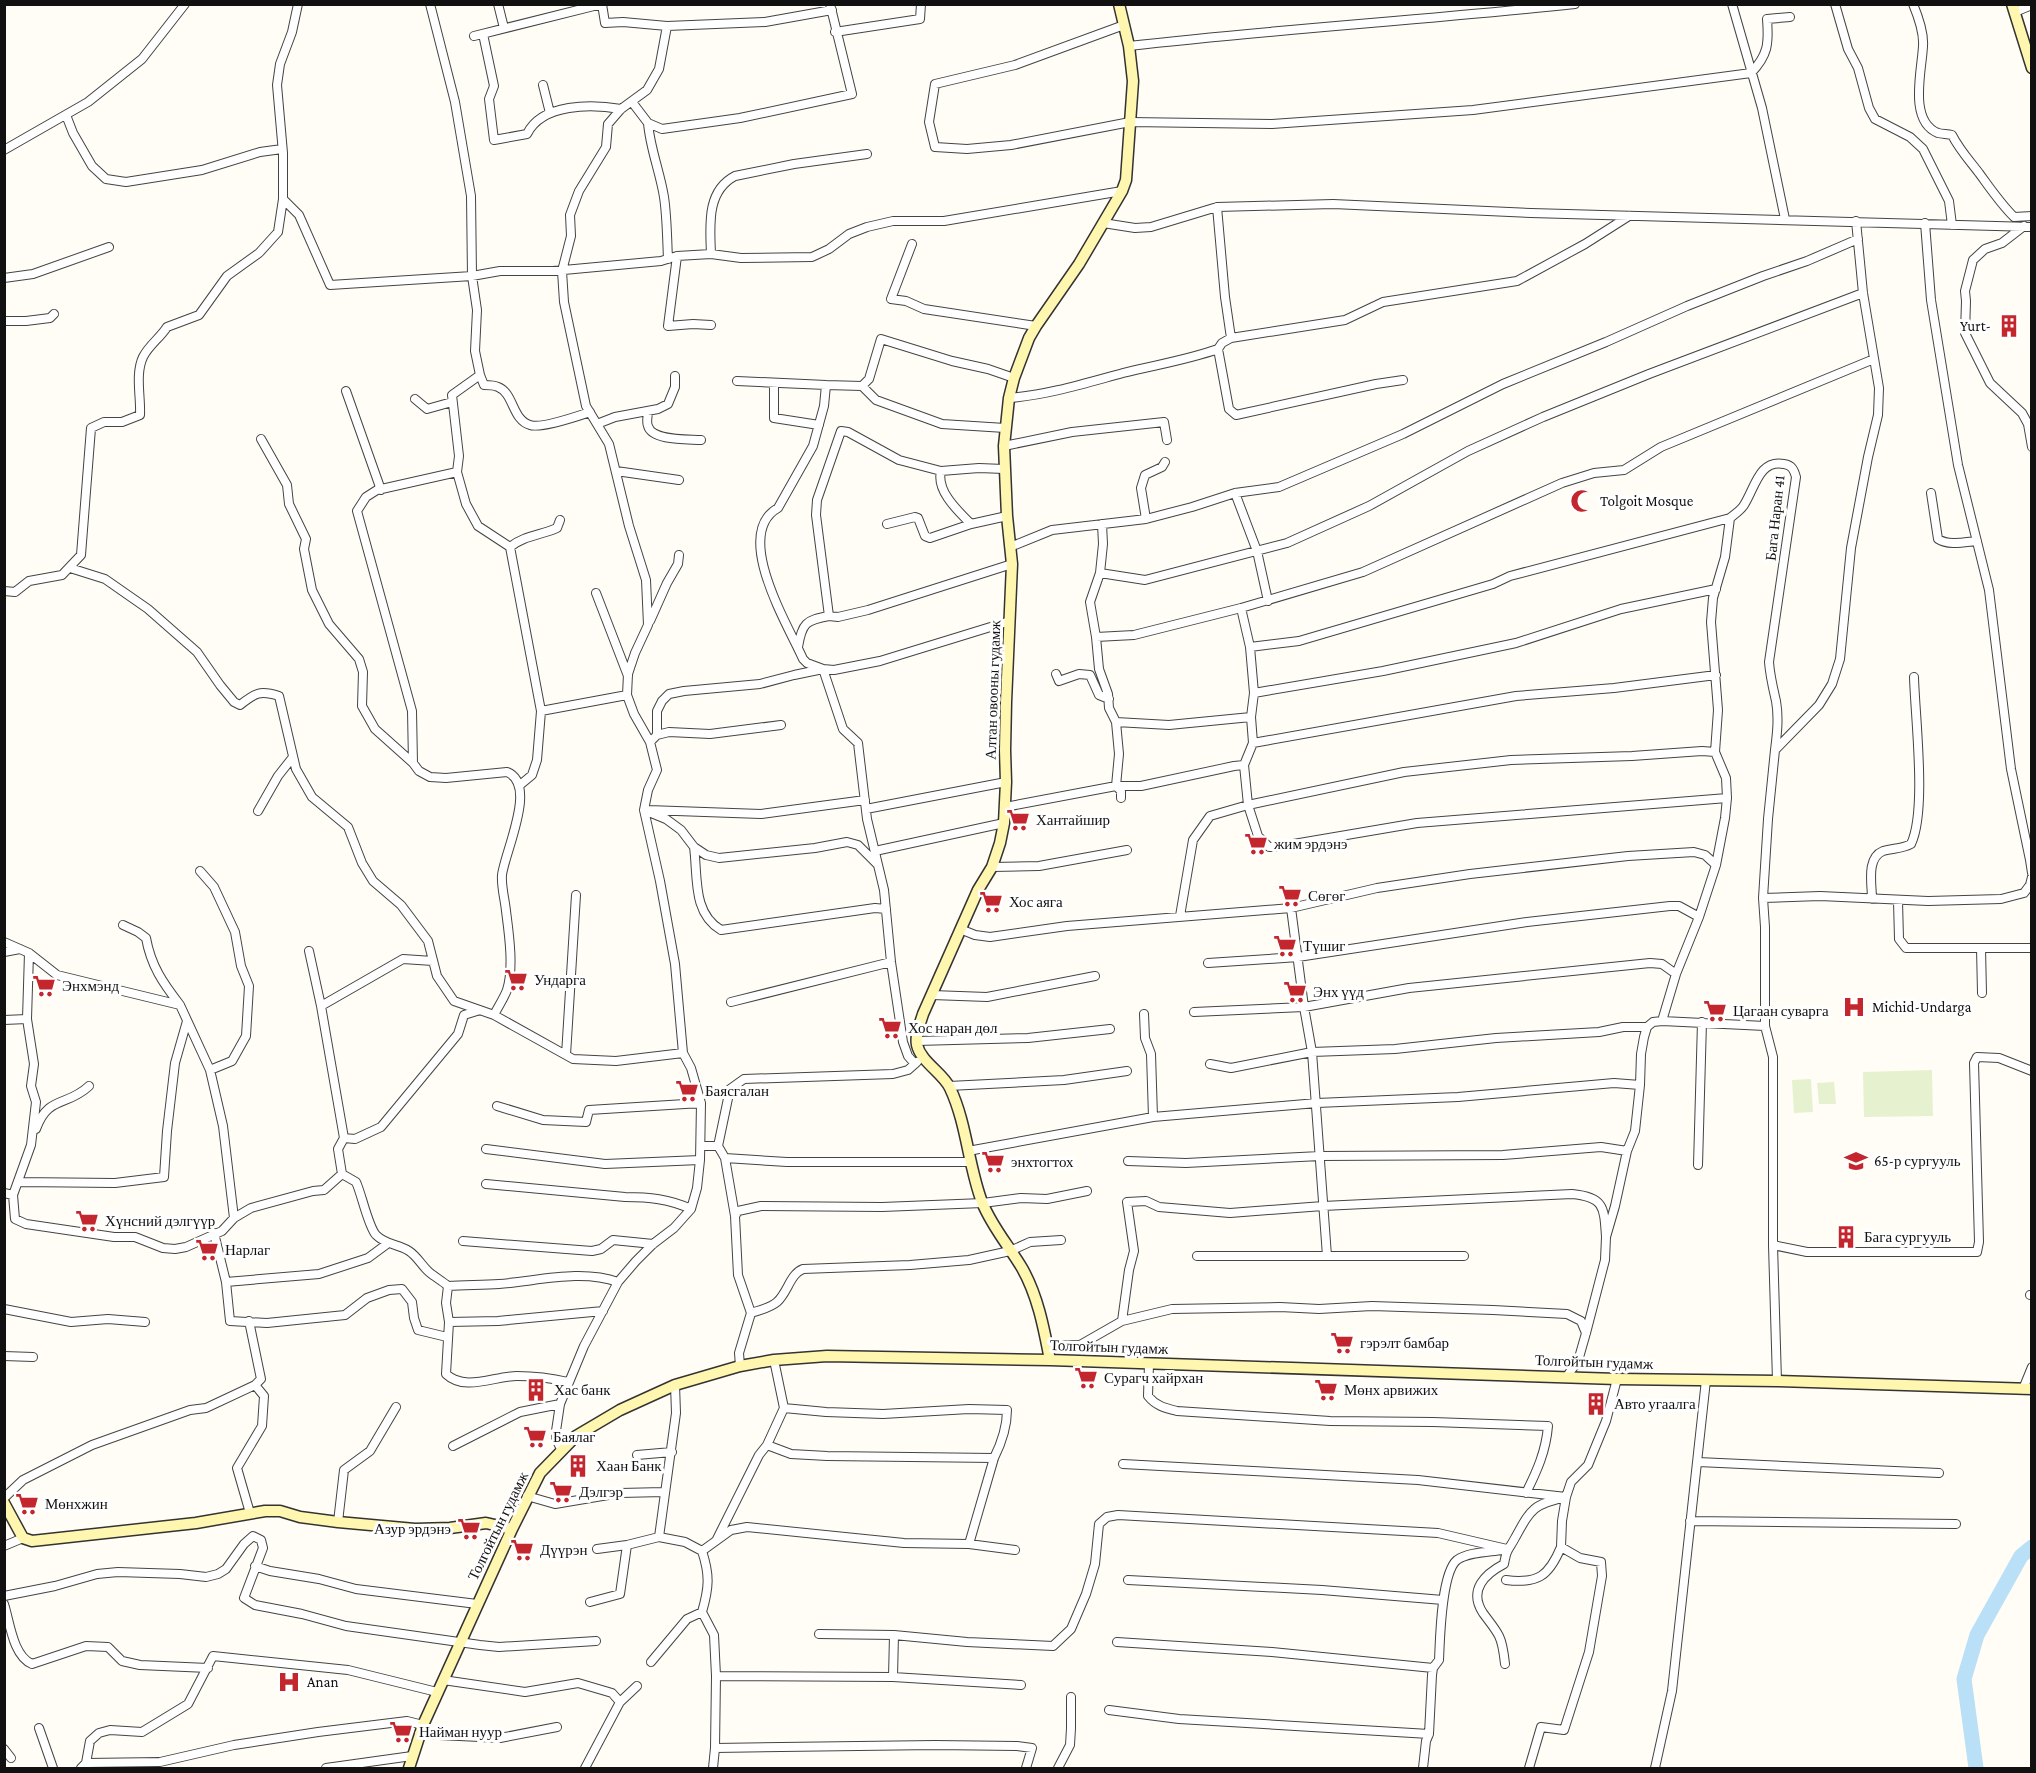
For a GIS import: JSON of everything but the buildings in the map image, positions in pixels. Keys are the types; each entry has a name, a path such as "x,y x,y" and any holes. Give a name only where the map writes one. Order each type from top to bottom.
{"main road":[{"name":"Алтан овооны гудамж","path":"916,1041 919,1026 960,929 978,890 992,867 1004,823 1012,564 1004,469 1005,428 1009,398 1029,338 1079,264 1122,191 1126,173 1133,81 1129,46 1119,4"},
{"path":"2013,8 2031,68"},
{"path":"916,1041 919,1060 949,1086 963,1120 969,1156 983,1203 995,1228 1022,1269 1030,1286 1050,1360"},
{"name":"Толгойтын гудамж","path":"409,1768 421,1730 437,1692 527,1496 540,1473 561,1449 595,1423 675,1385 740,1366 774,1360 827,1356 1050,1360 1617,1379 1777,1381 2027,1389"},
{"path":"4,1500 23,1538 32,1541 196,1523 265,1511 280,1511 300,1517 338,1522 415,1529 450,1528 486,1523 512,1529"}],"street":[{"path":"4,150 88,102 142,59 184,4"},
{"path":"4,591 15,592 29,581 62,575 81,555 91,428 104,422 122,422 140,416 139,374 142,359 152,343 162,336 167,327 199,315 227,276 259,253 278,232 283,199 277,85 280,64 292,32 298,4"},
{"path":"430,4 454,102 471,196 472,276 477,310 475,351 480,375 484,385 500,387 509,397 523,422 532,426 566,420 590,412"},
{"path":"483,34 504,28 498,4"},
{"path":"474,36 602,4 605,23 623,22 667,26 765,22 831,7 835,32 852,94 740,118 662,129 648,123 632,102"},
{"path":"835,32 920,19 921,4"},
{"path":"1129,46 1232,34 1299,30 1575,4"},
{"path":"1732,4 1762,108 1785,219"},
{"path":"1835,4 1848,49 1858,68 1869,108 1875,119 1910,138 1923,149 1949,201 1952,225"},
{"path":"1913,4 1923,45 1920,113 1924,123 1938,133 1952,135 1961,152 1980,174 1998,201 2014,217 2031,216"},
{"path":"2013,8 2031,5"},
{"path":"1124,25 1015,65 935,84 929,122 935,147 967,149 1011,145 1130,122 1272,124 1473,110 1751,74 1760,64 1767,50 1767,19 1790,17"},
{"path":"648,625 646,580 629,526 609,444 586,406 564,302 562,271 571,236 570,215 579,191 606,147 608,124 621,109 646,90 659,69 667,26"},
{"path":"483,34 494,86 489,99 494,140 527,134 532,123 550,113 597,105 621,109"},
{"path":"543,85 550,113"},
{"path":"66,115 73,133 92,166 106,179 126,182 202,170 260,152 282,149"},
{"path":"648,123 650,145 658,168 664,198 668,259"},
{"path":"711,254 710,213 715,199 727,180 735,176 794,164 867,154"},
{"path":"283,199 299,215 330,285 472,276 500,271 562,271 668,259 677,256 711,254 752,258 813,257 829,249 849,234 893,221 944,221 1122,191"},
{"path":"1103,223 1135,228 1151,227 1217,207 1333,204 1531,213 2028,226"},
{"path":"1217,207 1231,338"},
{"path":"1009,398 1032,396 1186,360 1218,349 1222,343 1231,338 1345,320 1383,302 1517,281 1585,244 1629,216"},
{"path":"1777,1381 1773,1245 1773,1057 1765,1026 1763,898 1768,819 1775,750 1819,705 1832,684 1840,658 1851,548 1878,415 1879,388 1863,293 1856,221"},
{"path":"1763,898 1820,896 1928,901 2001,899 2024,893 2030,885 2030,860 2011,769 1989,590 1958,465 1931,300 1925,223"},
{"path":"2028,226 2001,243 1985,249 1973,260 1965,291 1965,333 1990,383 2022,414 2028,424 2031,447"},
{"path":"1011,547 1052,530 1146,519 1235,493 1279,487 1403,434 1503,384 1687,306 1807,261 1858,239"},
{"path":"912,244 891,299 906,301 924,309 1036,326"},
{"path":"4,278 33,274 109,247"},
{"path":"677,256 668,327 684,324 711,325"},
{"path":"1100,573 1145,580 1287,543 1369,506 1468,452 1543,417 1863,293"},
{"path":"4,321 50,318 54,314"},
{"path":"862,386 869,379 881,339 1014,378"},
{"path":"1218,349 1229,409 1236,415 1403,380"},
{"path":"1096,637 1134,635 1268,601 1363,572 1562,483 1594,473 1624,470 1661,447 1874,359"},
{"path":"480,375 452,395 459,456 457,472 466,504 478,526 510,547 541,711 537,760 532,774 520,785"},
{"path":"597,424 615,417 658,409 668,404 675,387 675,376"},
{"path":"737,381 862,386 876,400 942,424 1005,428"},
{"path":"774,383 774,418 819,425"},
{"path":"826,385 824,406 813,446 778,508 763,521 760,534 763,564 772,594 785,625 807,663 834,670 880,661 1010,621"},
{"path":"346,391 381,490"},
{"path":"415,399 427,410 452,402"},
{"path":"648,411 647,426 652,433 663,437 701,440"},
{"path":"1004,446 1072,432 1164,422 1167,440"},
{"path":"830,616 816,515 817,500 841,431 848,432 899,460 941,471 1004,469"},
{"path":"261,439 287,485 288,504 306,539 304,549 312,590 329,624 359,659 363,672 362,706 375,729 419,771 430,777 446,778 507,772 513,775 520,785 517,825 507,851 502,877 511,948 507,989 494,1015"},
{"path":"1146,519 1141,488 1145,475 1162,467 1165,462"},
{"name":"Бага Наран 41","path":"1730,518 1743,507 1762,470 1777,462 1789,465 1795,471 1787,548 1769,662 1778,724 1775,750"},
{"path":"616,471 679,480"},
{"path":"941,471 940,481 944,489 953,504 971,524"},
{"path":"413,763 412,711 357,511 366,497 381,490 457,472"},
{"path":"1235,493 1257,551 1268,601"},
{"path":"1931,493 1938,539 1941,542 1953,543 1977,541"},
{"path":"887,524 915,517 918,518 925,536 930,538 971,524 1007,516"},
{"path":"1250,647 1299,641 1493,584 1510,576 1730,518 1725,557 1713,598 1711,622 1718,710 1715,752 1726,778 1727,798 1722,842 1699,917 1676,974 1662,1021"},
{"path":"510,547 518,540 544,534 557,528 560,520"},
{"path":"1102,524 1103,544 1100,573 1090,602 1099,669 1109,699 1109,708 1116,722 1119,754 1116,786"},
{"path":"561,1449 556,1438 560,1404 568,1382 618,1282 652,1244 674,1228 691,1209 697,1188 701,1146 701,1102 691,1068 683,1053 675,964 644,810 648,789 657,770 650,742 634,714 627,695 628,676 635,653 666,583 678,564 679,555"},
{"path":"798,648 801,632 805,624 813,618 838,617 868,610 1012,564"},
{"path":"70,568 105,579 148,609 196,652 234,702 240,705 252,696 265,692 279,696 296,769 312,797 348,827 362,863 374,881 401,905 428,941 437,976 454,1001 494,1015 573,1059 616,1061 683,1053"},
{"path":"1254,693 1383,671 1516,643 1621,609 1716,589"},
{"path":"596,593 628,676"},
{"path":"1241,608 1250,647 1254,693 1251,717 1253,743 1244,765 1248,805 1258,836 1269,847 1417,823 1727,798"},
{"path":"657,735 657,711 669,694 760,684 823,669"},
{"path":"740,1366 739,1353 751,1313 738,1275 735,1216 725,1158 718,1146 730,1089 744,1079 893,1074 908,1070 919,1060 908,1056 903,1042 891,962 884,890 866,809 858,743 843,729 823,669"},
{"path":"1056,674 1059,681 1079,674 1090,675 1099,695 1109,699"},
{"path":"1253,743 1516,696 1614,688 1716,675"},
{"path":"1872,899 1872,864 1875,856 1883,851 1911,844 1917,827 1918,781 1914,676"},
{"path":"541,711 627,695"},
{"path":"1116,722 1169,725 1251,717"},
{"path":"650,742 657,735 669,732 710,734 781,725"},
{"path":"1180,916 1193,840 1210,816 1248,805 1404,772 1511,760 1715,752"},
{"path":"258,811 278,776 293,757"},
{"path":"1005,807 1116,786 1141,786 1244,765"},
{"path":"866,809 1006,782"},
{"path":"1116,786 1121,791 1121,798"},
{"path":"644,810 761,814 865,800"},
{"path":"644,810 666,819 681,831 694,847 706,855 719,858 814,848 847,842 858,845 878,865"},
{"path":"875,850 1004,823"},
{"path":"694,847 697,888 702,911 712,925 721,930 875,908 886,909"},
{"path":"992,867 1040,866 1127,850"},
{"path":"960,929 975,935 990,937 1067,926 1291,909 1377,888 1459,875 1628,856 1694,852 1705,855 1716,865"},
{"path":"200,871 213,887 235,932 241,966 249,986 246,1036 232,1061 210,1070"},
{"path":"566,1055 576,895"},
{"path":"1898,900 1899,939 1906,948 2031,948"},
{"path":"1208,963 1298,957 1527,922 1670,906 1679,906 1699,917"},
{"path":"1291,909 1312,1052 1327,1256"},
{"path":"123,925 146,938 149,954 161,981 180,1005 210,1070 223,1126 234,1218"},
{"path":"4,942 29,953 57,975 180,1005"},
{"path":"1981,948 1982,993"},
{"path":"4,952 20,950"},
{"path":"309,951 344,1137 338,1149 342,1174"},
{"path":"29,953 27,1019 34,1064 31,1086 36,1102 31,1145"},
{"path":"321,1006 403,959 433,961"},
{"path":"731,1002 891,962"},
{"path":"1194,1012 1304,1007 1409,988 1650,963 1662,964 1676,974"},
{"path":"932,995 987,997 1095,976"},
{"path":"344,1137 355,1139 381,1127 458,1034 464,1015 480,1010"},
{"path":"1144,1014 1145,1038 1151,1054 1153,1117"},
{"path":"4,1020 27,1019"},
{"path":"18,1182 115,1183 164,1177 175,1063 187,1021"},
{"path":"1606,1237 1627,1151 1635,1131 1641,1054 1647,1028 1653,1022 1662,1021 1765,1026"},
{"path":"1698,1165 1702,1022"},
{"path":"1210,1064 1231,1068 1312,1052 1599,1032 1623,1027 1647,1028"},
{"path":"916,1041 1028,1038 1110,1029"},
{"path":"1773,1245 1807,1252 1977,1252 1979,1242 1974,1063 1977,1058 1999,1058 2031,1071"},
{"path":"949,1086 1064,1080 1127,1071"},
{"path":"725,1158 787,1162 969,1156 1153,1117 1317,1103 1458,1098 1614,1083 1640,1085"},
{"path":"15,1218 9,1194 18,1182 44,1111 80,1094 89,1086"},
{"path":"497,1106 543,1120 586,1122 589,1110 701,1102"},
{"path":"701,1146 718,1146"},
{"path":"1128,1161 1186,1163 1320,1156 1503,1155 1601,1147 1627,1151"},
{"path":"486,1149 605,1164 700,1160"},
{"path":"4,1221 15,1218 26,1224 54,1230 114,1237 135,1237 163,1248 175,1249 186,1247 222,1231 234,1218 252,1208 324,1190 342,1174"},
{"path":"342,1174 356,1182 375,1234 387,1244 411,1252 430,1273 448,1286 602,1276 618,1282"},
{"path":"486,1184 581,1194 646,1197 674,1201 691,1209"},
{"path":"735,1216 738,1211 761,1206 882,1208 983,1203 1021,1198 1047,1199 1088,1191"},
{"path":"1122,1321 1134,1251 1127,1202 1146,1201 1159,1208 1230,1213 1323,1206 1585,1195 1596,1200 1605,1212 1605,1260 1578,1361 1567,1376"},
{"path":"214,1233 226,1282 230,1321 267,1323 345,1315 367,1298 389,1290 402,1289 412,1302 418,1330 447,1336"},
{"path":"462,1240 592,1251 601,1249 613,1240 652,1244"},
{"path":"751,1313 772,1306 779,1300 797,1271 803,1269 969,1260 1010,1251 1030,1242 1061,1240"},
{"path":"226,1282 319,1274 368,1258 387,1244"},
{"path":"1197,1256 1464,1256"},
{"path":"448,1286 446,1304 449,1322 446,1374 452,1380 461,1383 514,1376 550,1378 568,1382"},
{"path":"1047,1346 1080,1345 1122,1321 1172,1309 1280,1307 1319,1309 1372,1306 1567,1314 1581,1321 1586,1333"},
{"path":"4,1309 71,1322 108,1319 145,1322"},
{"path":"449,1322 498,1321 603,1311"},
{"path":"4,1500 23,1480 92,1445 190,1410 206,1408 255,1385 261,1379 249,1321"},
{"path":"4,1356 33,1357"},
{"path":"716,1541 784,1408 774,1360"},
{"path":"1149,1364 1148,1396 1160,1407 1177,1411 1330,1421 1548,1426 1539,1467 1526,1493"},
{"path":"2027,1389 2031,1367"},
{"path":"1506,1580 1525,1582 1548,1571 1561,1547 1562,1521 1571,1482 1588,1465 1606,1421 1617,1379"},
{"path":"1655,1768 1672,1691 1706,1380"},
{"path":"250,1513 237,1468 262,1426 264,1396 255,1385"},
{"path":"659,1537 664,1492 672,1452 676,1413 675,1385"},
{"path":"453,1446 520,1412 560,1404"},
{"path":"338,1522 344,1470 370,1451 396,1407"},
{"path":"784,1408 883,1414 969,1409 1007,1410 1002,1438 969,1544"},
{"path":"767,1445 791,1454 994,1458"},
{"path":"637,1455 672,1452"},
{"path":"1698,1462 1939,1473"},
{"path":"1123,1464 1418,1480 1566,1497"},
{"path":"527,1496 555,1504 620,1493 664,1492"},
{"path":"1505,1664 1500,1637 1481,1610 1478,1595 1481,1581 1490,1571 1504,1564 1507,1549 1519,1527 1534,1509 1544,1502 1566,1497"},
{"path":"819,1634 894,1635 967,1642 1053,1646 1071,1629 1086,1594 1095,1564 1099,1524 1107,1517 1118,1515 1438,1533 1507,1549"},
{"path":"1690,1521 1956,1524"},
{"path":"702,1551 731,1530 747,1527 904,1543 969,1544 1015,1550"},
{"path":"4,1596 55,1586 97,1574 118,1572 206,1577 226,1569 244,1544 253,1536 261,1540 263,1548 244,1598 255,1605 346,1626 499,1647 596,1641"},
{"path":"597,1549 659,1537 685,1542 702,1551 708,1568 708,1590 702,1612 714,1635 716,1676 713,1768"},
{"path":"4,1546 23,1538"},
{"path":"590,1602 621,1594 627,1545"},
{"path":"1529,1768 1541,1727 1564,1730 1589,1652 1602,1576 1601,1562 1580,1558 1561,1547"},
{"path":"1423,1768 1429,1734 1433,1668 1439,1660 1443,1600 1451,1567 1458,1559 1469,1555 1507,1549"},
{"path":"255,1566 356,1589 477,1604"},
{"path":"1128,1580 1322,1590 1443,1600"},
{"path":"4,1604 15,1643 25,1661 32,1664 86,1646 108,1647 122,1661 140,1665 208,1668"},
{"path":"651,1662 687,1619 702,1612"},
{"path":"893,1677 894,1635"},
{"path":"1117,1642 1433,1668"},
{"path":"437,1692 348,1670 213,1656 189,1704 142,1732 110,1730 99,1733 90,1741 83,1766 160,1762 234,1745 406,1721 421,1730 500,1738 557,1727"},
{"path":"716,1676 893,1677 1021,1685"},
{"path":"443,1680 525,1692 578,1683 612,1693 620,1702"},
{"path":"585,1768 620,1702 637,1686"},
{"path":"1058,1768 1070,1744 1071,1697"},
{"path":"1109,1710 1179,1719 1429,1734"},
{"path":"39,1728 53,1768"},
{"path":"715,1748 1017,1746 1032,1748 1026,1768"},
{"path":"4,1749 11,1758"},
{"path":"326,1768 412,1756"}],"green space":[{"path":"1932,1070 1933,1116 1864,1117 1863,1072"},
{"path":"1811,1079 1813,1112 1794,1113 1792,1080"},
{"path":"1834,1082 1836,1104 1819,1104 1817,1083"}],"waterway":[{"path":"1976,1768 1964,1679 1977,1635 2021,1556 2032,1547"}],"place":[{"name":"Yurt-","path":"2009,326"},
{"name":"Tolgoit Mosque","path":"1582,501"},
{"name":"Хантайшир","path":"1018,820"},
{"name":"жим эрдэнэ","path":"1256,844"},
{"name":"Сөгөг","path":"1290,896"},
{"name":"Хос аяга","path":"991,902"},
{"name":"Түшиг","path":"1285,946"},
{"name":"Ундарга","path":"516,980"},
{"name":"Энхмэнд","path":"44,986"},
{"name":"Энх үүд","path":"1295,992"},
{"name":"Michid-Undarga","path":"1854,1007"},
{"name":"Цагаан суварга","path":"1715,1011"},
{"name":"Хос наран дөл","path":"890,1028"},
{"name":"Баясгалан","path":"687,1091"},
{"name":"65-р сургууль","path":"1856,1161"},
{"name":"энхтогтох","path":"993,1162"},
{"name":"Хүнсний дэлгүүр","path":"87,1221"},
{"name":"Бага сургууль","path":"1846,1237"},
{"name":"Нарлаг","path":"207,1250"},
{"name":"гэрэлт бамбар","path":"1342,1343"},
{"name":"Сурагч хайрхан","path":"1086,1378"},
{"name":"Хас банк","path":"536,1390"},
{"name":"Мөнх арвижих","path":"1326,1390"},
{"name":"Авто угаалга","path":"1596,1404"},
{"name":"Баялаг","path":"535,1437"},
{"name":"Хаан Банк","path":"578,1466"},
{"name":"Дэлгэр","path":"561,1492"},
{"name":"Мөнхжин","path":"27,1504"},
{"name":"Азур эрдэнэ","path":"469,1529"},
{"name":"Дүүрэн","path":"522,1550"},
{"name":"Anan","path":"289,1682"},
{"name":"Найман нуур","path":"401,1732"}]}
